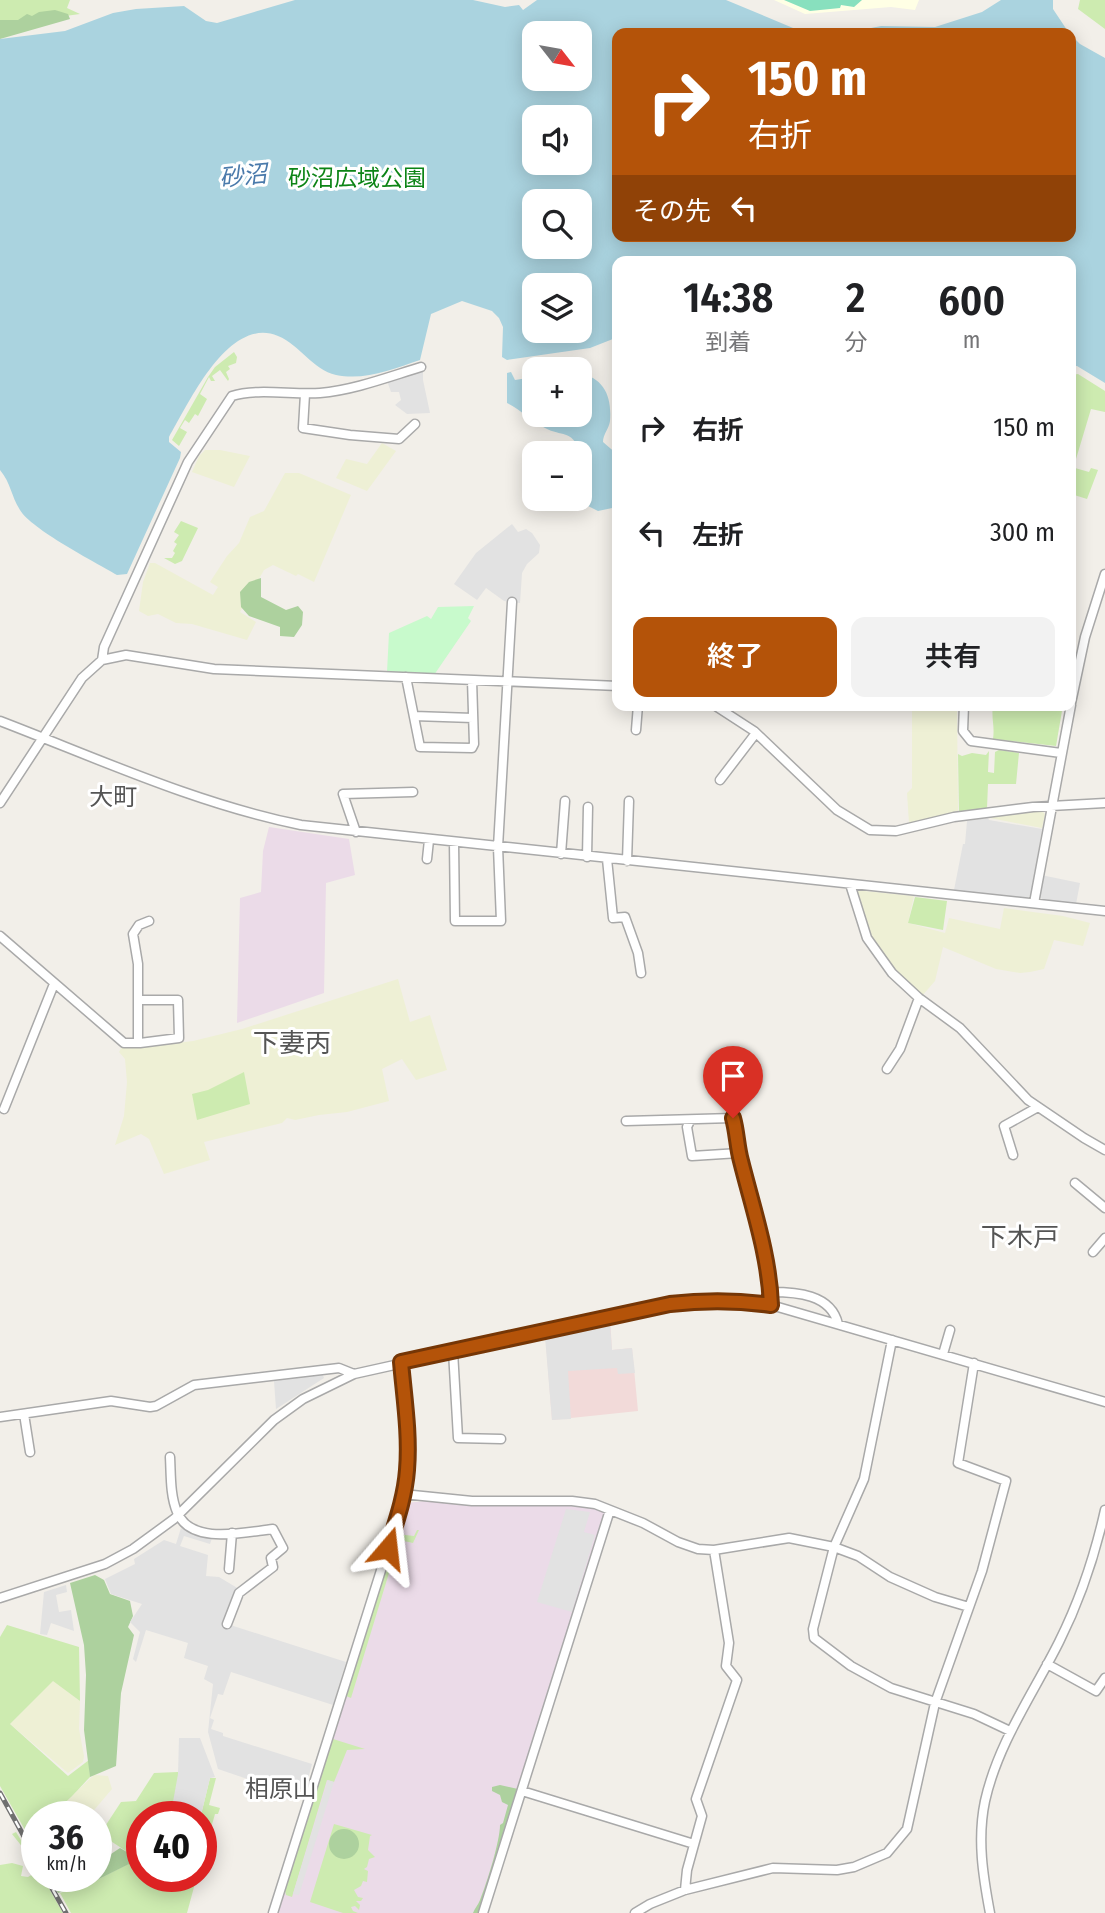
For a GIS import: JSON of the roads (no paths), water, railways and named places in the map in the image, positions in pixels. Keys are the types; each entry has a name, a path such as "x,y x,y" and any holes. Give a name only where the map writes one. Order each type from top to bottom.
{"street":[{"path":"102,660 104,647 188,462 227,401 237,395 304,394 341,390 421,367"},
{"path":"304,394 303,428 399,439 415,424"},
{"path":"1076,680 1085,637 1105,573"},
{"path":"454,842 455,921 501,921 498,847 512,602"},
{"path":"0,803 82,678 102,660 126,655 214,669 612,686"},
{"path":"406,677 420,747 472,748 472,680"},
{"path":"636,730 638,711"},
{"path":"724,711 756,733 836,810 870,830 895,831 954,817 1051,805 1105,803"},
{"path":"964,711 963,731 971,741 1061,753"},
{"path":"1034,903 1070,711"},
{"path":"414,716 473,718"},
{"path":"0,721 236,810 302,825 1105,911"},
{"path":"720,779 756,733"},
{"path":"356,832 343,794 413,793"},
{"path":"561,854 565,801"},
{"path":"627,861 629,801"},
{"path":"587,857 588,807"},
{"path":"427,859 429,840"},
{"path":"607,859 612,919 625,917 638,953 641,973"},
{"path":"850,884 863,928 872,947 892,973 919,998 960,1028 1012,1085 1038,1107 1105,1150"},
{"path":"138,1043 138,964 133,934 139,925 149,921"},
{"path":"0,936 124,1043 179,1038 178,1000 138,1000"},
{"path":"4,1109 54,984"},
{"path":"887,1069 900,1049 919,998"},
{"path":"1013,1155 1004,1126 1038,1107"},
{"path":"626,1121 733,1118 739,1153 763,1242 771,1305"},
{"path":"690,1121 687,1126 692,1156 739,1153"},
{"path":"1075,1183 1105,1208"},
{"path":"1093,1252 1105,1238"},
{"path":"771,1292 797,1292 818,1300 831,1310 838,1324"},
{"path":"0,1598 105,1564 138,1546 178,1515 274,1420 303,1399 354,1374 670,1304 736,1300 771,1305 1105,1402"},
{"path":"943,1354 950,1330"},
{"path":"892,1340 864,1479 834,1547 813,1629 814,1638 851,1666 891,1688 974,1714 1010,1731"},
{"path":"453,1351 458,1438 501,1439"},
{"path":"273,1913 403,1494 407,1469 407,1441 401,1362"},
{"path":"635,1913 685,1890 773,1868 837,1870 854,1867 887,1853 907,1829 934,1703 982,1570 1006,1481 958,1463 974,1363"},
{"path":"0,1417 111,1401 150,1407 194,1385 339,1368 354,1374"},
{"path":"24,1414 30,1452"},
{"path":"170,1457 173,1499 184,1525 210,1534 273,1529 283,1548 271,1558 273,1567 239,1593 227,1624"},
{"path":"403,1494 496,1502 572,1501 595,1504 643,1523 689,1547 714,1550 789,1538 834,1547 858,1556 890,1577 934,1597 969,1607"},
{"path":"483,1913 610,1510"},
{"path":"990,1913 982,1867 983,1815 995,1765 1010,1731 1071,1619 1105,1510"},
{"path":"229,1569 232,1532"},
{"path":"685,1890 702,1816 696,1799 737,1680 726,1666 729,1643 714,1550"},
{"path":"1047,1664 1096,1690 1105,1678"},
{"path":"522,1791 694,1844"}],"water":[{"name":"砂沼","path":"295,0 473,0 505,7 519,5 523,10 537,0 726,0 793,28 612,28 612,242 1076,242 1076,40 1105,58 1105,383 1076,366 1076,256 612,256 612,339 590,348 507,360 502,357 503,327 499,318 492,311 462,301 431,314 420,360 368,375 347,376 328,372 278,336 260,333 243,338 227,350 212,367 169,437 169,442 181,452 180,458 127,574 117,575 26,518 0,470 0,39 65,31 113,13 184,6 206,21 217,23"},
{"path":"1001,0 1053,0 1053,9 1066,28 871,28 935,27 982,12"},
{"path":"511,372 515,380 522,379 522,413 507,403 507,373"},
{"path":"592,377 600,384 610,404 609,424 603,442 612,450 612,508 598,511 592,508 592,441 575,441 569,436 545,428 592,427"}],"railway":[{"path":"0,1793 21,1831"},
{"path":"54,1892 66,1913"}],"district":[{"name":"大町","path":"113,797"},
{"name":"下妻丙","path":"292,1043"},
{"name":"下木戸","path":"1020,1237"},
{"name":"相原山","path":"281,1789"}],"park label":[{"name":"砂沼広域公園","path":"357,178"}]}
